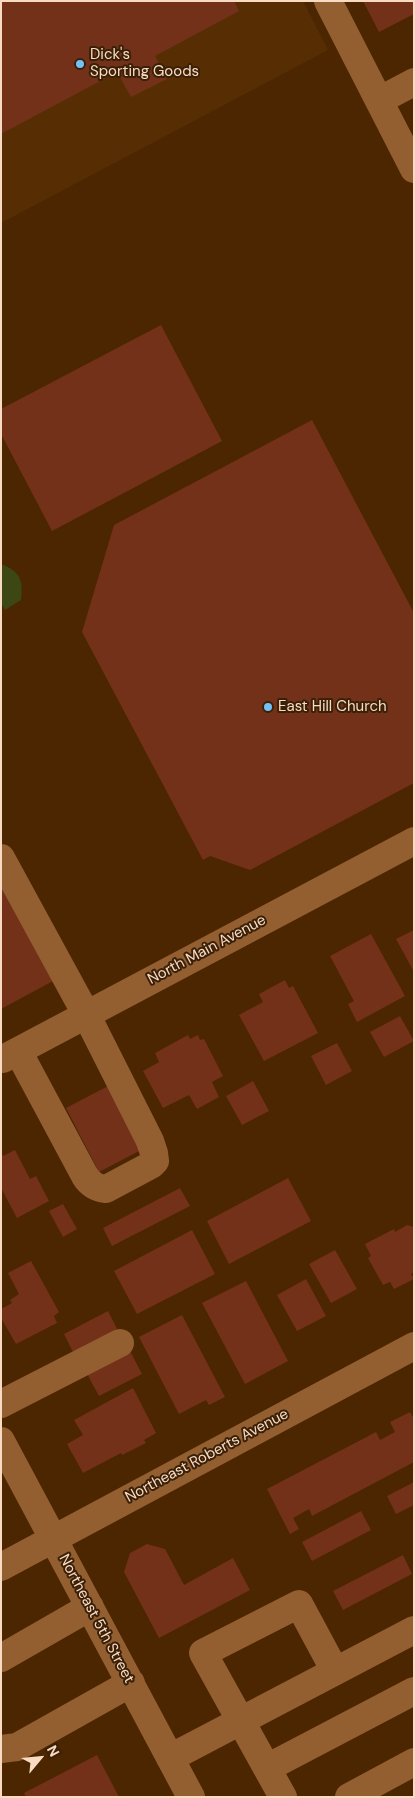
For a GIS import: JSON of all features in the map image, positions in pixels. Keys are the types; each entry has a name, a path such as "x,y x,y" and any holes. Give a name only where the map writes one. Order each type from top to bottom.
{"street":[{"path":"328,1 414,169"},
{"path":"380,100 414,82"},
{"name":"North Main Avenue","path":"9,1055 414,841"},
{"path":"1,858 86,1014 154,1153 154,1161 151,1165 106,1189 100,1189 90,1183 9,1055"},
{"path":"1,1404 120,1343"},
{"name":"Northeast Roberts Avenue","path":"1,1567 414,1346"},
{"name":"Northeast 5th Street","path":"1,1441 191,1797"},
{"path":"283,1797 203,1653 299,1604 334,1671"},
{"path":"1,1658 90,1607"},
{"path":"170,1758 414,1630"},
{"path":"1,1749 17,1747 131,1683"},
{"path":"267,1768 414,1691"},
{"path":"349,1797 414,1762"}],"shaded area":[{"path":"1,1 303,1 328,50 1,223"}],"green space":[{"path":"1,564 17,574 22,587 21,600 5,610 1,603"}],"building":[{"name":"Dick's Sporting Goods","path":"1,1 234,1 239,11 155,56 167,79 131,97 117,72 1,134"},
{"path":"363,1 414,1 414,14 379,32"},
{"path":"161,325 222,441 52,531 1,434 1,409"},
{"name":"East Hill Church","path":"312,420 414,613 414,783 250,870 210,856 203,860 82,632 114,525"},
{"path":"1,883 53,981 1,1009"},
{"path":"414,930 414,972 396,939"},
{"path":"371,934 405,996 357,1022 348,1004 354,1001 330,956"},
{"path":"285,980 289,988 293,986 318,1033 264,1061 239,1015 263,1002 259,994"},
{"path":"400,1016 414,1041 384,1057 370,1032"},
{"path":"188,1035 190,1039 198,1035 200,1040 204,1039 223,1076 212,1082 219,1097 197,1109 189,1095 163,1108 143,1071 159,1062 155,1053"},
{"path":"337,1043 352,1071 326,1085 311,1056"},
{"path":"253,1081 269,1111 242,1125 226,1096"},
{"path":"110,1085 143,1149 99,1172 66,1108"},
{"path":"15,1150 30,1179 36,1176 49,1201 17,1218 1,1188 1,1152 3,1156"},
{"path":"288,1178 311,1221 229,1264 207,1221"},
{"path":"180,1188 190,1206 112,1246 103,1228"},
{"path":"63,1204 77,1229 63,1237 49,1211"},
{"path":"407,1225 414,1227 414,1272 411,1274 414,1279 394,1289 390,1282 383,1285 368,1258 371,1256 365,1244 394,1229 395,1232"},
{"path":"192,1230 215,1274 137,1314 114,1271"},
{"path":"335,1250 357,1289 331,1303 309,1264"},
{"path":"31,1261 59,1312 54,1316 57,1323 16,1344 1,1318 1,1309 12,1303 10,1300 19,1294 8,1273"},
{"path":"306,1279 326,1316 297,1331 277,1295"},
{"path":"246,1281 288,1361 245,1384 202,1303"},
{"path":"108,1311 120,1335 76,1358 64,1334"},
{"path":"182,1315 225,1397 209,1405 206,1400 179,1414 139,1337"},
{"path":"130,1351 142,1374 99,1396 87,1374"},
{"path":"133,1388 156,1433 144,1440 146,1443 122,1455 121,1453 83,1473 67,1444 83,1435 74,1420"},
{"path":"410,1412 414,1419 414,1462 312,1516 309,1509 293,1518 299,1529 290,1534 267,1489 376,1432 380,1440 395,1432 390,1422"},
{"path":"414,1482 414,1505 396,1514 387,1496"},
{"path":"361,1511 371,1530 312,1561 302,1542"},
{"path":"147,1544 165,1549 184,1585 233,1558 250,1590 159,1638 124,1572 130,1553"},
{"path":"403,1555 412,1574 343,1610 333,1591"},
{"path":"97,1755 119,1797 26,1797 24,1793"}],"place":[{"name":"Dick's Sporting Goods","path":"80,64"},
{"name":"East Hill Church","path":"268,707"}]}
